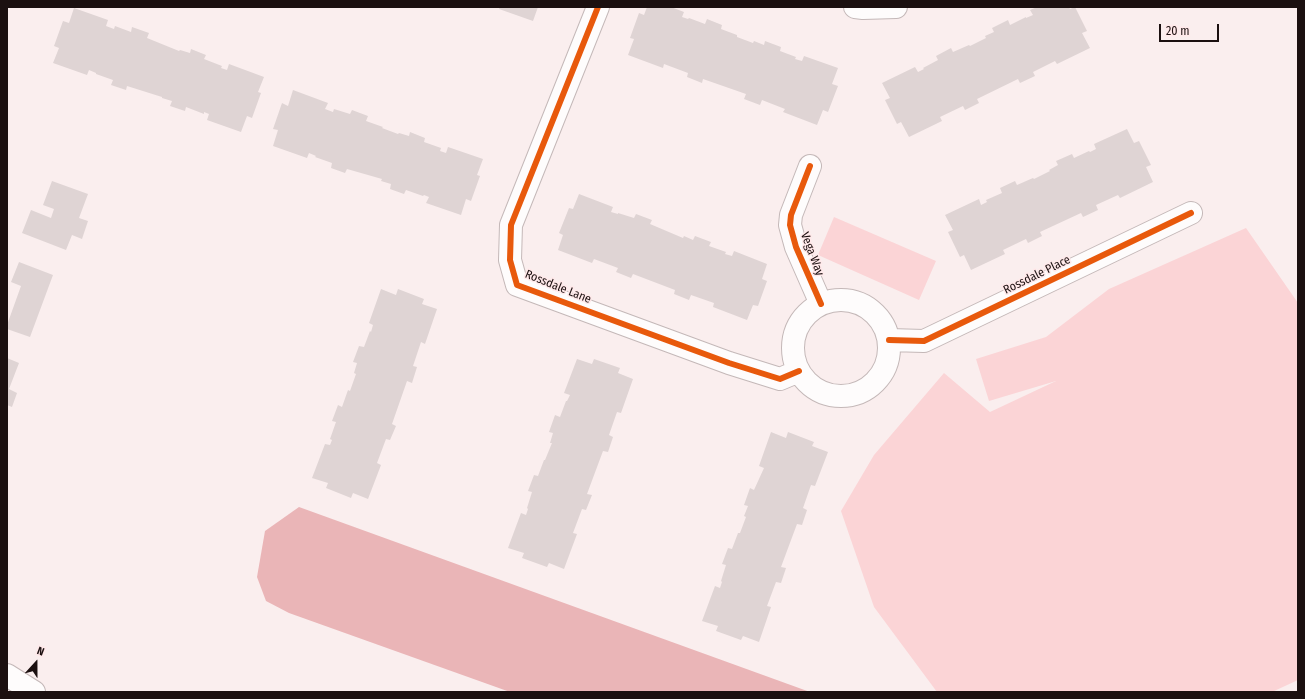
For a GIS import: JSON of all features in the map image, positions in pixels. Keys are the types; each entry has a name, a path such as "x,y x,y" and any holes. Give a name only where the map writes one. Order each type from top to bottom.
{"street":[{"name":"Rossdale Lane","path":"598,7 511,225 510,260 517,285 729,363 780,379 799,371"},
{"path":"855,7 896,7"},
{"name":"Vega Way","path":"810,166 792,215 790,225 796,247 821,304"},
{"name":"Rossdale Place","path":"889,340 924,341 1191,213"},
{"path":"835,300 850,300 864,305 876,314 884,326 889,340 889,355 885,369 876,381 864,390 850,395 835,396 820,391 808,383 799,371 794,356 793,340 798,325 808,313 821,304 835,300"},
{"path":"7,675 34,692"}],"shaded area":[{"path":"834,217 936,261 919,300 818,255"},
{"path":"1246,228 1298,303 1298,680 1272,692 937,692 874,607 841,511 874,455 944,373 990,412 1056,381 989,401 976,359 1046,337 1109,289"},
{"path":"299,507 810,692 510,692 289,613 266,601 257,577 265,531"}],"building":[{"path":"500,7 538,7 533,21 499,9"},
{"path":"647,7 671,7 684,12 682,17 705,24 707,19 722,25 721,29 753,43 754,41 764,45 765,41 781,47 780,51 796,57 795,59 802,61 804,56 838,68 832,84 838,86 828,112 823,110 817,125 783,112 785,109 762,100 760,105 744,99 746,94 703,79 702,83 687,77 688,73 664,64 663,68 628,55 634,39 630,38 639,13 644,15"},
{"path":"1037,7 1069,7 1070,9 1075,7 1087,31 1082,33 1090,48 1057,64 1055,61 1033,72 1035,76 1020,83 1018,79 977,99 979,103 965,110 963,106 940,117 942,121 909,137 901,122 897,124 885,100 890,98 882,83 915,67 918,72 938,60 936,56 951,48 953,52 969,45 970,46 994,32 992,28 1008,20 1010,25 1033,15 1030,10"},
{"path":"74,8 108,20 106,26 114,29 115,26 131,32 132,27 149,33 147,38 179,51 190,53 191,49 206,55 204,59 222,66 221,68 227,70 229,64 264,77 258,92 261,93 252,118 247,116 241,132 207,120 209,114 204,112 204,114 186,107 185,111 170,106 172,101 162,97 127,86 126,90 111,85 113,80 89,70 87,75 53,63 59,48 54,46 63,21 69,23"},
{"path":"293,90 328,103 325,109 333,112 334,109 350,114 352,110 368,116 366,121 383,127 382,128 398,134 409,136 410,132 425,138 424,142 441,148 440,151 446,153 448,147 483,159 477,175 480,176 471,201 466,199 461,215 426,203 429,197 424,195 423,196 406,190 404,194 390,189 391,184 381,181 382,179 347,169 345,173 331,168 332,163 315,157 316,156 309,153 307,158 273,146 278,130 273,129 282,103 288,106"},
{"path":"1127,129 1134,143 1139,141 1151,165 1146,167 1153,182 1120,198 1118,195 1096,205 1098,210 1083,217 1081,213 1040,232 1042,236 1028,243 1026,239 1003,250 1005,254 971,270 964,255 960,257 948,232 953,230 945,215 979,199 981,205 987,202 986,200 1002,193 1000,188 1015,181 1017,185 1033,178 1034,179 1058,165 1056,161 1072,154 1074,158 1089,151 1090,152 1096,149 1094,144"},
{"path":"52,181 88,194 79,218 88,221 82,239 72,235 66,250 22,233 31,210 51,218 54,209 43,205"},
{"path":"579,194 613,207 611,212 634,218 636,214 652,220 650,224 683,238 684,236 693,240 695,236 711,242 709,246 726,252 725,254 732,256 734,251 767,264 762,279 767,281 758,306 753,305 747,320 713,307 714,303 691,295 689,300 674,294 675,290 633,274 631,278 616,272 618,268 594,259 592,263 558,250 563,235 559,233 569,208 573,209"},
{"path":"19,262 53,275 30,337 7,329 7,325 21,286 11,282"},
{"path":"381,289 396,295 398,289 424,299 422,304 437,309 425,344 421,342 413,366 417,367 412,383 407,381 392,424 396,426 390,440 386,439 377,463 381,465 368,499 353,493 351,498 326,488 328,483 312,478 325,444 330,445 332,440 330,439 336,422 332,421 338,405 342,407 348,390 350,391 356,374 354,373 357,363 353,362 359,346 364,347 370,331 371,332 373,325 369,323"},
{"path":"7,358 19,363 9,389 17,393 12,407 7,405"},
{"path":"577,359 592,364 594,359 620,368 618,373 633,379 621,413 617,412 609,435 613,437 608,452 603,451 587,494 592,495 586,510 582,509 573,533 577,534 564,569 549,563 547,567 522,558 524,553 508,548 521,513 526,515 532,492 528,491 534,475 538,476 552,443 550,443 553,433 549,432 555,415 560,417 570,395 564,393"},
{"path":"771,432 786,438 788,432 814,442 812,446 828,452 815,486 811,485 803,508 807,510 802,525 797,524 781,567 786,568 781,583 776,582 767,606 771,607 759,642 743,636 741,640 716,631 718,626 702,621 715,586 720,588 726,565 722,564 728,548 732,549 746,517 744,516 748,506 744,505 750,488 754,490 764,468 759,466"}],"cycle path":[{"path":"598,7 511,225 510,260 517,285 729,363 780,379 799,371"},
{"path":"810,166 791,215 790,225 796,247 821,304"},
{"path":"889,340 924,341 1191,213"}]}
